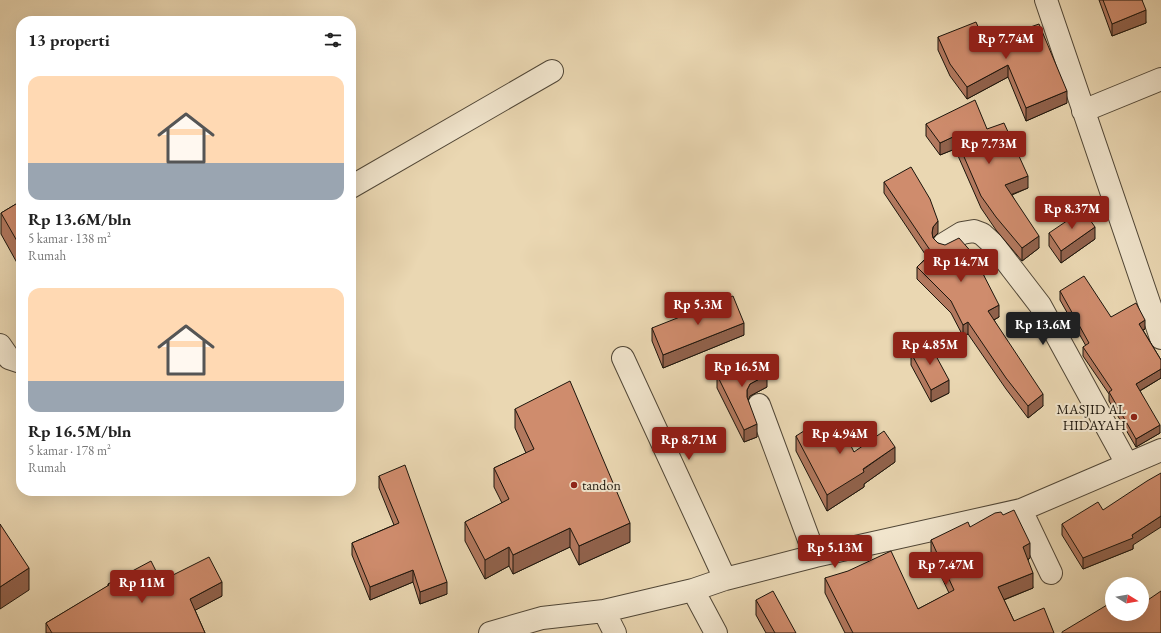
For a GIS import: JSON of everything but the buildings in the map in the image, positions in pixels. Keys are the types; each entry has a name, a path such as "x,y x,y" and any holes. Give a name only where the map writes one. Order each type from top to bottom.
{"street":[{"path":"1046,0 1161,338"},
{"path":"356,184 552,71"},
{"path":"1083,111 1161,79"},
{"path":"944,244 962,233 974,231 982,234 993,244 1040,305 1128,464"},
{"path":"0,345 9,358 16,360"},
{"path":"623,358 724,579"},
{"path":"759,406 815,556"},
{"path":"490,633 542,618 604,611 693,590 724,579 815,556 1021,510 1161,450"},
{"path":"1021,510 1051,573"},
{"path":"693,590 716,633"},
{"path":"604,611 615,633"}],"place":[{"name":"MASJID AL HIDAYAH","path":"1134,417"},
{"name":"tandon","path":"574,485"}]}
